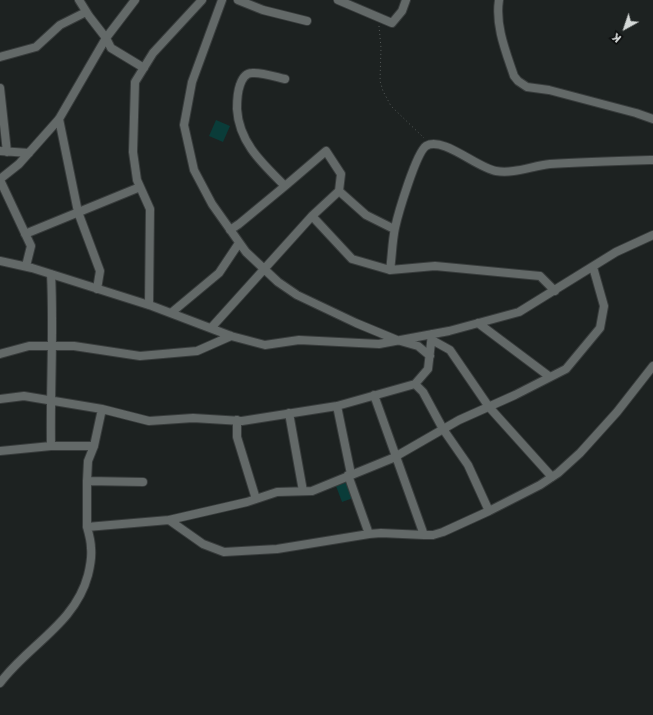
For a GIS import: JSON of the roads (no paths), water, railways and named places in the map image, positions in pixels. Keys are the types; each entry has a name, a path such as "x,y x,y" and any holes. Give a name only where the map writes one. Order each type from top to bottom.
{"street":[{"path":"79,0 86,12 106,38 111,48 144,68"},
{"path":"26,266 31,246 0,180 29,154 59,119 106,38 135,0"},
{"path":"149,305 150,209 137,180 133,152 135,82 153,52 202,0"},
{"path":"222,0 192,82 184,125 194,170 212,204 246,252 278,282 298,295 397,340 418,346 430,356"},
{"path":"238,0 263,10 307,22"},
{"path":"338,0 392,23 402,11 406,0"},
{"path":"499,0 497,11 500,30 514,76 518,81 527,87 549,90 636,113 653,120"},
{"path":"0,57 36,47 60,25 86,12"},
{"path":"285,79 253,72 248,74 243,78 239,87 237,105 239,123 248,145 263,164 285,186"},
{"path":"0,88 4,151 29,154"},
{"path":"59,119 78,212 100,271 97,289"},
{"path":"390,270 394,229 406,190 420,154 430,145 433,144 446,147 485,168 501,172 548,164 653,160"},
{"path":"211,328 312,216 339,192 341,174 326,151 230,230"},
{"path":"25,234 140,187"},
{"path":"339,192 366,215 394,229"},
{"path":"312,216 352,259 390,270 435,266 540,276 555,291"},
{"path":"0,261 26,266 149,305 231,336 265,345 298,340 379,344 397,340 432,337 519,312 616,252 653,235"},
{"path":"171,313 219,273 240,243"},
{"path":"87,527 168,520 247,502 277,492 312,491 396,456 459,420 566,369 600,328 604,306 593,267"},
{"path":"51,274 53,346 50,400 51,446"},
{"path":"478,323 550,377"},
{"path":"0,354 29,346 74,346 140,356 197,352 231,336"},
{"path":"0,399 24,396 50,400 102,409 149,422 193,418 242,421 337,406 415,384 428,369 432,337"},
{"path":"432,337 450,350 489,407 552,477"},
{"path":"168,520 203,544 224,552 277,549 369,534 432,535 443,532 489,511 540,485 552,477 580,453 600,432 653,366"},
{"path":"415,384 423,392 443,429 468,465 489,511"},
{"path":"374,395 424,535"},
{"path":"337,406 350,475 369,534"},
{"path":"0,682 19,661 60,624 78,600 87,579 92,548 87,527 88,461 94,446 102,409"},
{"path":"289,413 303,491"},
{"path":"237,420 237,437 256,499"},
{"path":"0,451 51,446 94,446"},
{"path":"87,481 143,482"}]}
